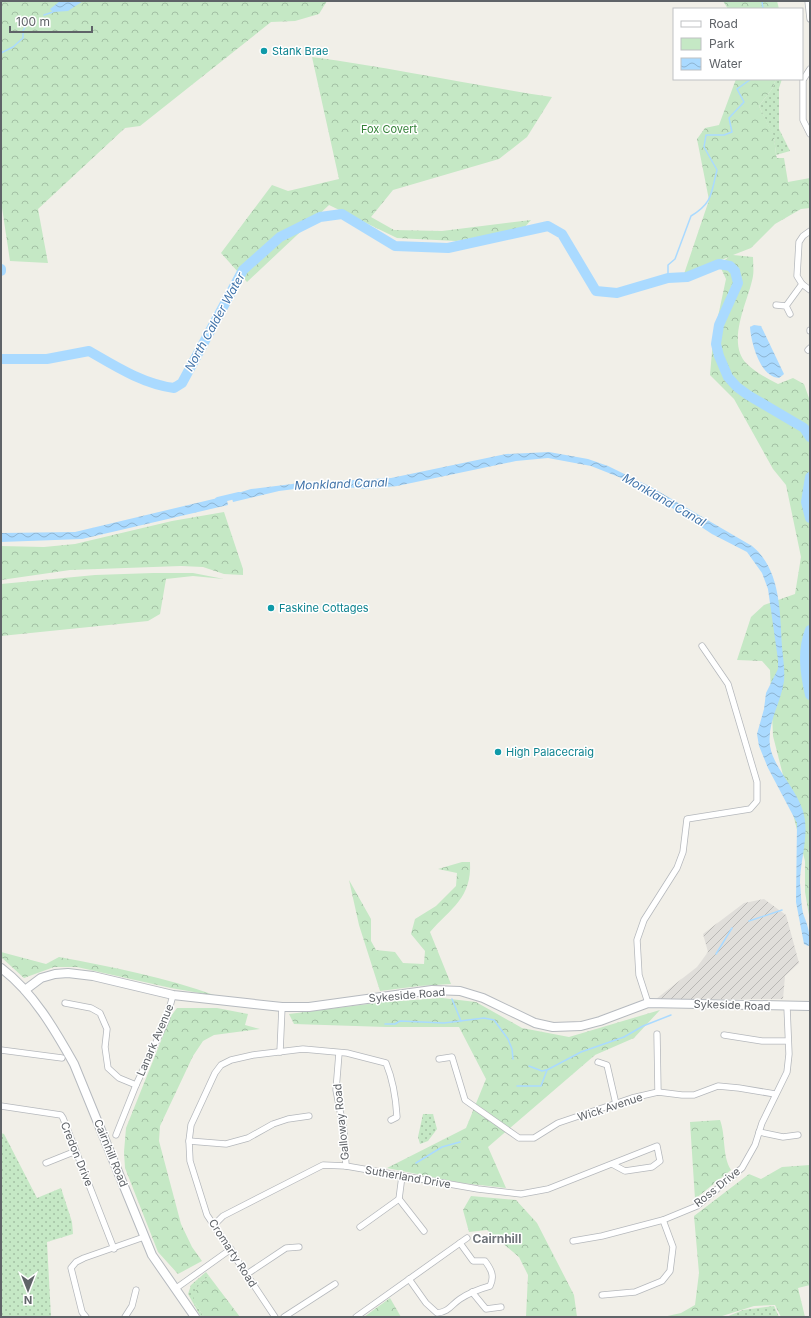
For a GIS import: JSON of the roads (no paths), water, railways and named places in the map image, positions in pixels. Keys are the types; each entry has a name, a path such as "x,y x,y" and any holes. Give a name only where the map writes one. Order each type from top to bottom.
{"street":[{"path":"808,1 810,19"},
{"path":"803,79 810,69"},
{"path":"802,80 803,120 810,134"},
{"path":"810,231 803,236 799,242 797,276 802,284 810,290"},
{"path":"786,306 802,284"},
{"path":"776,305 786,306"},
{"path":"786,306 790,314"},
{"path":"648,1003 639,975 636,940 644,920 677,868 683,852 687,819 750,809 757,801 757,782 728,684 702,646"},
{"name":"Cairnhill Road","path":"2,972 25,990 60,1039 74,1064 152,1255 195,1317"},
{"name":"Sykeside Road","path":"25,990 41,978 55,974 68,973 93,976 173,995 282,1007 309,1007 432,990 460,991 483,998 535,1023 553,1027 572,1027 600,1021 648,1003 787,1007 810,1006"},
{"name":"Lanark Avenue","path":"116,1135 136,1085 166,1021 173,995"},
{"name":"Lanark Avenue","path":"65,1003 91,1008 100,1013 107,1029 105,1047 108,1068 119,1078 136,1085"},
{"path":"280,1052 282,1007"},
{"name":"Ross Drive","path":"573,1241 602,1236 663,1220 697,1206 742,1168 755,1145 775,1094 787,1072 789,1054 787,1041 787,1007"},
{"path":"657,1034 658,1092"},
{"path":"724,1035 762,1041 787,1041"},
{"name":"Cromarty Road","path":"275,1317 231,1249 216,1230 215,1224 207,1215 190,1161 189,1141 191,1125 215,1073 221,1065 231,1060 248,1056 303,1049 347,1053 386,1063 391,1074 397,1110 397,1117 391,1120"},
{"path":"1,1050 62,1058"},
{"name":"Galloway Road","path":"339,1053 336,1090 344,1131 346,1166"},
{"name":"Wick Avenue","path":"439,1059 452,1057 465,1100 519,1138 534,1138 558,1124 632,1098 658,1092 694,1095 718,1086 775,1094"},
{"path":"598,1062 607,1065 616,1104"},
{"name":"Credon Drive","path":"1,1106 61,1116 64,1118 114,1249"},
{"path":"189,1141 226,1144 248,1138 273,1124 288,1118 309,1116"},
{"path":"759,1132 783,1137 798,1135"},
{"name":"Sutherland Drive","path":"215,1224 223,1216 323,1166 346,1166 478,1189 521,1194 548,1189 657,1146 660,1161 652,1167 625,1171 612,1164"},
{"path":"46,1163 76,1151"},
{"path":"402,1176 399,1199 424,1231"},
{"path":"360,1227 399,1199"},
{"path":"602,1295 635,1292 662,1281 670,1271 673,1247 663,1220"},
{"path":"86,1317 82,1312 71,1268 76,1262 84,1258 114,1249 144,1237"},
{"path":"356,1317 467,1238"},
{"path":"409,1279 426,1303 439,1315 448,1311 459,1300 472,1292 490,1286 492,1281 491,1270 484,1261 473,1261 460,1243"},
{"path":"246,1274 286,1248 299,1247"},
{"path":"175,1289 231,1249"},
{"path":"284,1317 335,1284"},
{"path":"125,1317 132,1306 136,1290"},
{"path":"472,1292 486,1309 501,1307"}],"water":[{"path":"60,1 83,1 68,11 53,12 50,9"},
{"path":"754,325 761,326 784,374 779,378 772,376 767,372 758,358 752,342 750,327"},
{"path":"549,452 588,459 608,466 651,487 752,546 762,556 769,567 777,592 781,620 784,673 782,689 770,729 770,746 780,771 800,803 805,820 805,838 800,883 802,909 807,923 810,945 808,946 804,944 796,902 797,823 768,768 759,746 757,734 764,709 766,693 778,669 778,660 768,589 762,573 747,552 712,534 634,483 591,466 548,458 516,461 397,486 365,489 326,485 279,491 233,502 231,495 251,489 300,483 391,478 506,454"},
{"path":"226,496 228,505 82,539 1,542 1,533 75,532"}],"waterway":[{"path":"762,1 763,8"},
{"path":"44,15 53,12"},
{"path":"1,53 13,47 23,38 23,31 29,19"},
{"path":"668,278 668,265 675,259 691,216 704,207 712,191 717,170 704,147 706,135 724,135 732,132 729,118 744,102 737,89 750,80"},
{"name":"North Calder Water","path":"1,359 47,359 89,351 119,368 151,383 174,388 182,383 243,270 280,237 320,217 342,214 395,246 448,248 548,226 562,234 596,291 617,293 668,278 687,277 719,264 730,266 735,271 738,283 719,325 716,344 719,356 728,377 737,387 748,395 804,428 810,437"},
{"name":"North Calder Water","path":"810,477 806,502 810,518"},
{"name":"Monkland Canal","path":"218,500 239,495"},
{"name":"North Calder Water","path":"810,630 807,638 805,654 810,695"},
{"path":"749,921 782,910"},
{"path":"716,954 732,928"},
{"path":"452,999 461,1021"},
{"path":"517,1086 541,1086 547,1070 581,1052 624,1037 643,1026 671,1015"},
{"path":"385,1024 395,1024 400,1021 444,1023 484,1018 494,1020 508,1039 512,1049 513,1059"},
{"path":"529,1066 542,1071 546,1070"},
{"path":"416,1163 442,1147 460,1142"}],"place":[{"name":"Stank Brae","path":"264,51"},
{"name":"Faskine Cottages","path":"271,608"},
{"name":"High Palacecraig","path":"498,752"}],"district":[{"name":"Cairnhill","path":"497,1239"}],"park label":[{"name":"Fox Covert","path":"389,129"}]}
